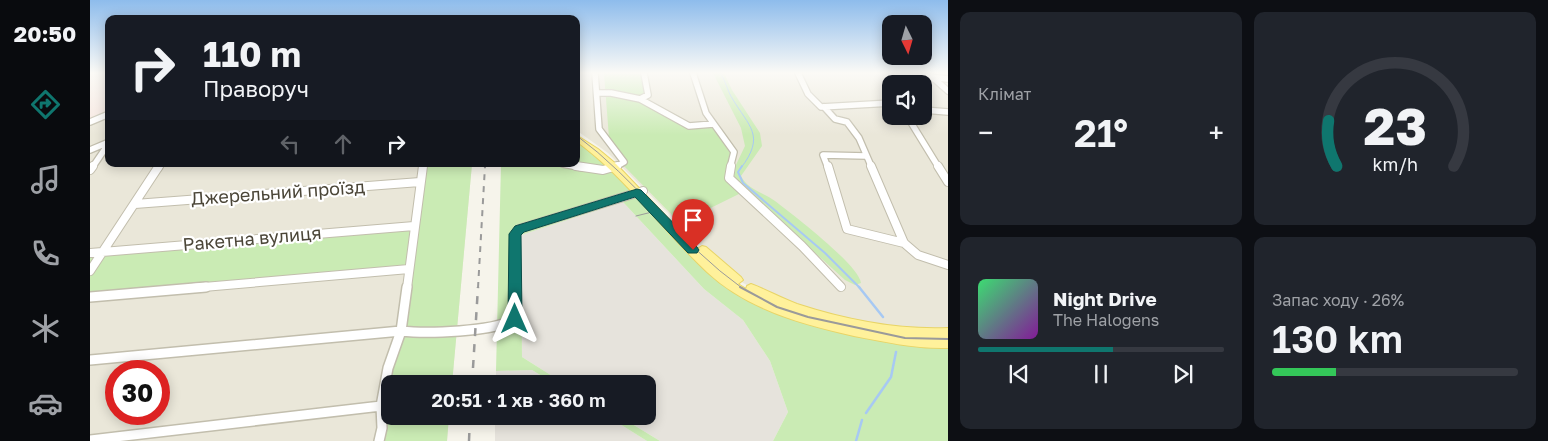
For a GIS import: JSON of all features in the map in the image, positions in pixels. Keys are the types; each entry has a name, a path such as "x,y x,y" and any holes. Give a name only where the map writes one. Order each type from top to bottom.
{"main road":[{"path":"580,134 598,146 712,270 734,287 762,303 808,320 886,337 927,343 948,342"},
{"path":"580,139 616,167"},
{"path":"640,192 718,266 739,282 764,296 807,312 883,329 921,334 948,333"}],"street":[{"path":"580,166 606,169 616,167 624,162 599,130 597,94"},
{"path":"614,94 640,99 687,125 713,124"},
{"path":"640,99 648,94"},
{"path":"699,94 713,124 734,152 728,172 734,185 802,246 841,287"},
{"path":"808,94 820,107 882,103"},
{"path":"847,122 850,113 848,105"},
{"path":"824,107 835,119 847,122 859,138 904,243 912,254 932,262 948,265"},
{"path":"932,111 948,112"},
{"path":"90,122 105,116"},
{"path":"913,125 948,182"},
{"path":"90,150 105,144"},
{"path":"90,170 105,148"},
{"path":"866,156 823,155 836,188 847,228 904,243"},
{"path":"90,271 159,167"},
{"path":"387,375 400,331 422,167"},
{"name":"Джерельний проїзд","path":"135,204 420,182"},
{"path":"90,360 400,331 435,333 464,328 490,330 515,319 515,234 520,229 640,192"},
{"name":"Ракетна вулиця","path":"90,253 414,226"},
{"path":"90,296 408,269"},
{"path":"90,440 381,406"},
{"path":"379,441 382,425"}],"shaded area":[{"path":"90,94 105,94 105,167 472,167 453,375 381,375 381,425 448,425 447,441 90,441"},
{"path":"90,94 105,94 105,112 90,118"},
{"path":"580,94 882,94 882,125 932,125 932,94 948,94 948,330 901,330 807,310 752,288 720,265 608,153 580,133"},
{"path":"623,202 704,289 743,320 770,361 788,412 773,441 660,441 634,425 656,425 656,375 551,375 522,357 521,235"},
{"path":"532,370 540,375 496,375 496,371"},
{"path":"495,425 621,425 647,441 495,441"}],"green space":[{"path":"606,94 646,94 640,98 686,126 712,125 729,147 732,156 727,173 729,180 741,193 680,223 622,164 609,138"},
{"path":"723,94 734,94 760,133 762,146 741,176 751,188 775,201 824,240 849,264 861,283 855,285 845,280 735,180 733,171 745,146 741,128"},
{"path":"580,142 733,288 948,345 948,441 773,441 788,412 770,361 743,320 704,289 623,202 521,235 522,357 551,375 540,375 532,370 496,371 501,167 580,167"},
{"path":"425,167 472,167 453,375 391,375 411,266 90,294 90,255 416,227"},
{"path":"384,425 448,425 447,441 383,441"},
{"path":"621,425 634,425 660,441 647,441"}],"waterway":[{"path":"729,94 749,124 754,139 753,147 741,168"},
{"path":"742,166 738,172 743,183 825,253 859,287"},
{"path":"859,287 883,317"},
{"path":"866,413 891,377 896,352"},
{"path":"856,441 862,420"}],"tram line":[{"path":"580,138 619,172 661,214"},
{"path":"636,216 652,212 661,214"},
{"path":"661,214 698,252 742,288"},
{"path":"740,287 777,307 808,317 905,338 948,339"}],"railway":[{"path":"478,288 485,167"},
{"path":"473,375 478,287"},
{"path":"469,441 470,425"}],"route":[{"path":"515,319 515,234 520,229 637,193 693,250"}]}
